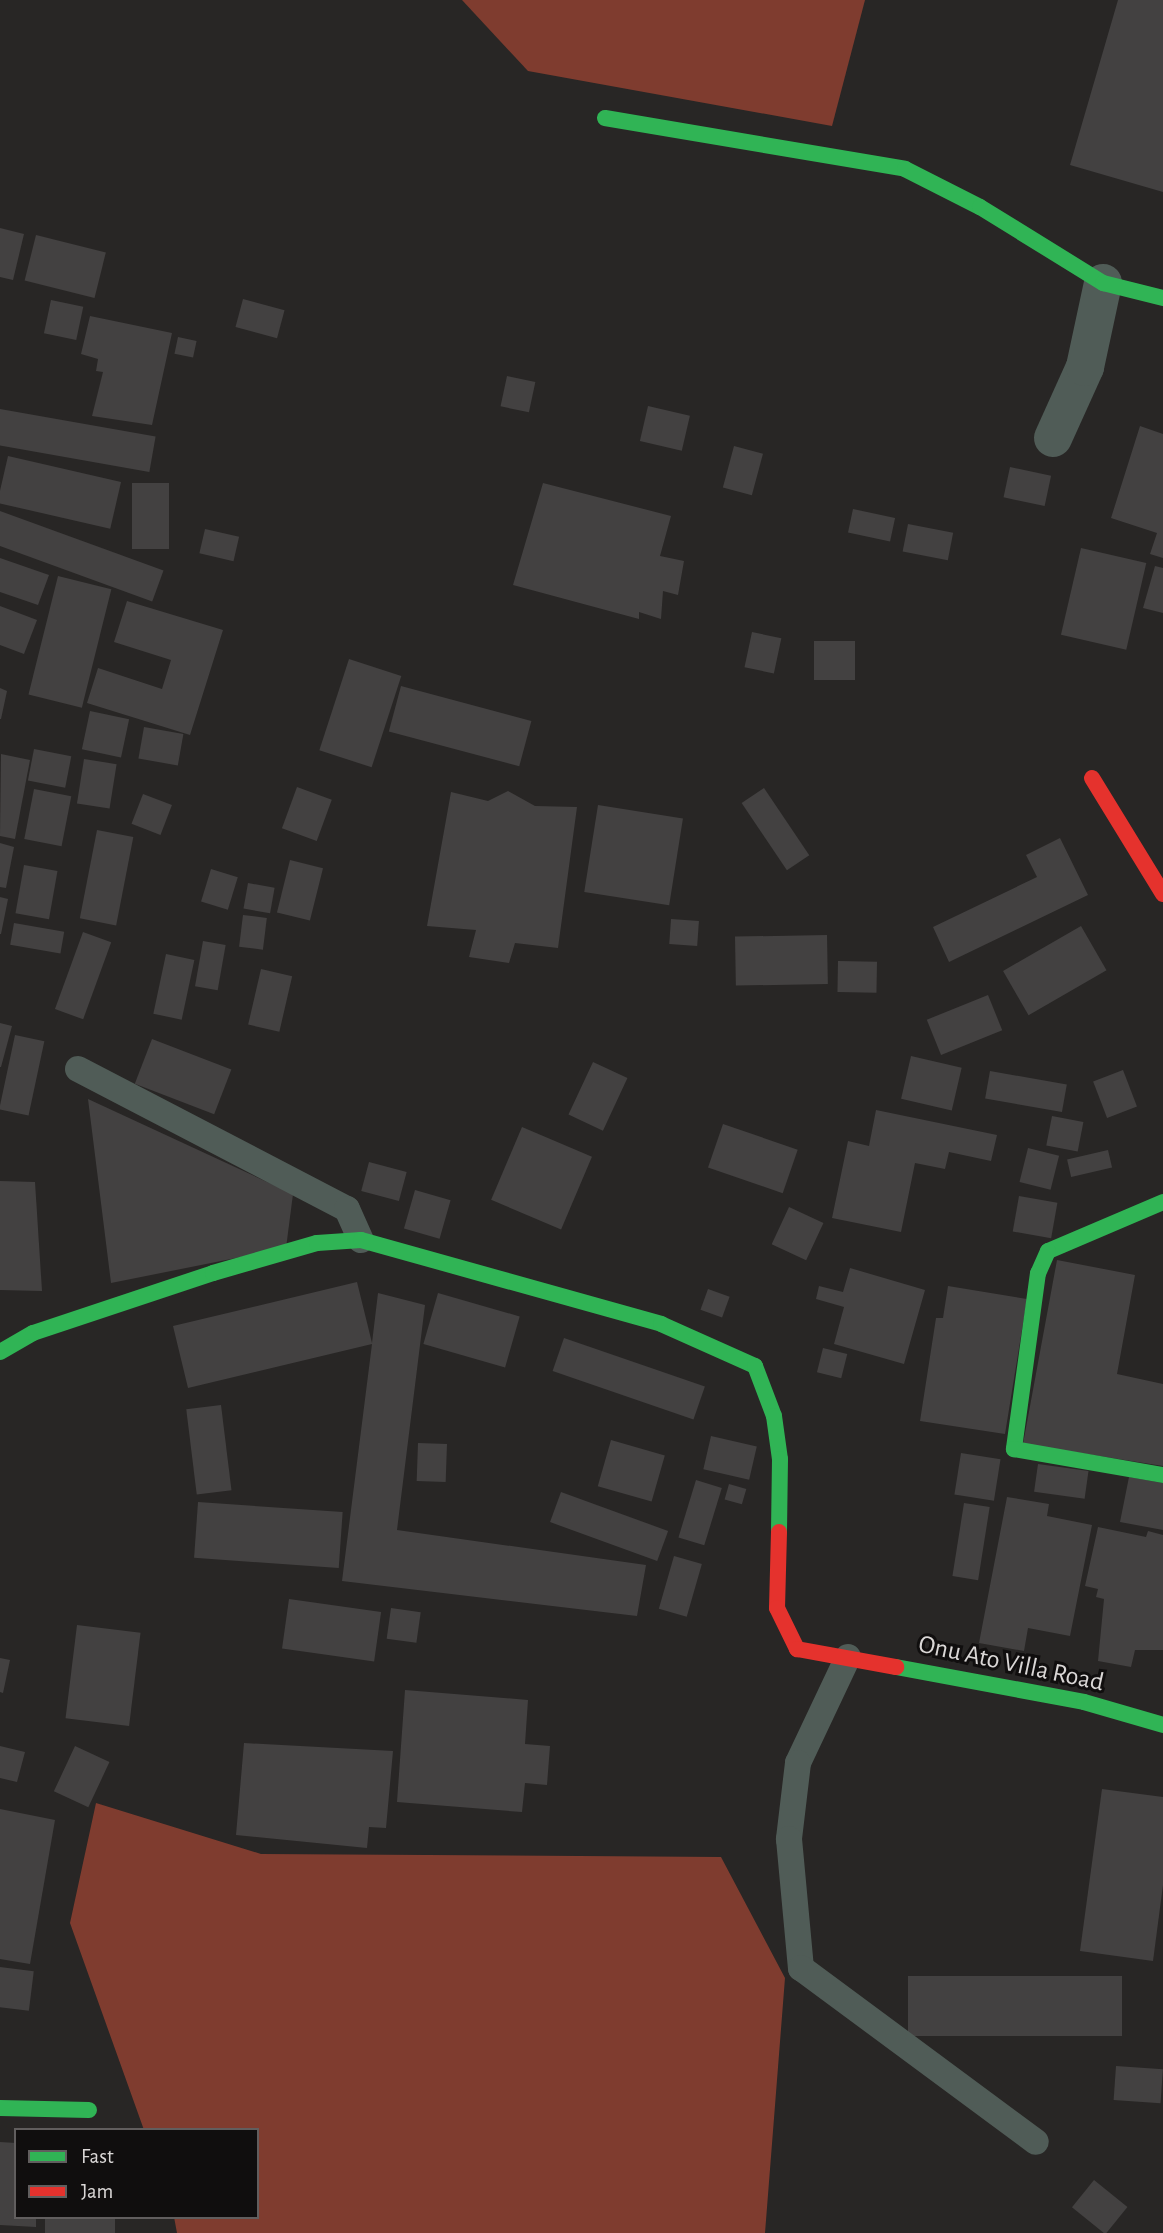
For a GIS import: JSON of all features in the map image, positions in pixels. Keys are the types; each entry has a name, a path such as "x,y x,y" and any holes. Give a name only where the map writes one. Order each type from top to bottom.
{"street":[{"path":"606,118 905,169 980,207 1103,284 1163,298"},
{"path":"1053,438 1084,367 1103,284"},
{"path":"1092,778 1163,894"},
{"path":"1163,1202 1048,1251 1038,1273 1014,1450 1163,1475"},
{"name":"Onu Ato Villa Road","path":"0,1352 33,1333 212,1273 317,1242 361,1240 661,1324 755,1366 774,1416 780,1460 781,1623 797,1649 1084,1702 1163,1725"},
{"path":"0,2108 89,2110"}],"lane":[{"path":"78,1069 347,1209 361,1240"},
{"path":"848,1657 798,1763 789,1839 801,1968 1036,2142"}],"shaded area":[{"path":"462,0 865,0 832,126 528,71"},
{"path":"96,1803 261,1854 721,1857 785,1978 765,2233 177,2233 174,2219 259,2219 259,2128 143,2128 70,1923"}],"building":[{"path":"1118,0 1163,0 1163,192 1070,165"},
{"path":"0,228 24,234 13,280 0,277"},
{"path":"36,235 106,252 94,298 25,281"},
{"path":"243,299 285,310 277,338 235,327"},
{"path":"51,300 83,307 76,340 44,333"},
{"path":"90,316 172,333 152,425 92,416 103,372 96,371 98,359 81,354"},
{"path":"178,337 197,341 193,358 174,354"},
{"path":"507,376 535,382 529,412 501,406"},
{"path":"648,406 690,416 682,451 640,441"},
{"path":"0,409 156,436 149,472 0,446"},
{"path":"1140,426 1163,434 1163,558 1150,554 1157,533 1111,518"},
{"path":"734,446 763,454 752,495 723,488"},
{"path":"8,456 121,482 110,529 0,503 0,491"},
{"path":"1010,467 1051,476 1045,506 1004,497"},
{"path":"132,483 169,483 169,549 132,549"},
{"path":"543,483 671,516 660,556 684,561 678,595 663,591 661,619 639,612 639,619 513,585"},
{"path":"853,509 895,518 890,541 848,532"},
{"path":"0,511 164,571 152,602 0,546"},
{"path":"908,524 953,533 948,560 903,551"},
{"path":"205,529 239,537 233,561 199,553"},
{"path":"1081,548 1146,563 1126,650 1061,635"},
{"path":"0,558 49,575 38,605 0,592"},
{"path":"1155,566 1163,568 1163,613 1143,608"},
{"path":"58,576 111,589 82,708 28,694"},
{"path":"127,601 223,630 190,735 87,703 98,668 162,689 171,660 114,642"},
{"path":"0,606 37,620 24,654 0,645"},
{"path":"752,632 781,638 774,673 745,667"},
{"path":"814,641 855,641 855,680 814,680"},
{"path":"349,659 401,676 372,767 319,750"},
{"path":"401,686 531,721 519,766 389,731"},
{"path":"0,688 7,691 1,719 0,719"},
{"path":"90,711 129,719 121,757 82,749"},
{"path":"144,727 183,734 178,765 138,759"},
{"path":"34,749 71,756 65,788 28,780"},
{"path":"1,754 30,760 15,839 0,836"},
{"path":"84,759 117,764 110,809 77,803"},
{"path":"297,787 332,800 317,841 282,828"},
{"path":"764,788 809,855 787,870 742,803"},
{"path":"34,789 71,796 62,846 24,839"},
{"path":"508,791 535,806 577,807 558,948 515,943 509,963 469,957 476,930 427,926 451,792 488,801"},
{"path":"143,794 172,805 160,835 132,824"},
{"path":"598,805 683,818 669,905 584,892"},
{"path":"97,830 133,837 116,925 80,918"},
{"path":"1060,838 1088,895 949,962 933,927 1037,877 1026,855"},
{"path":"0,843 14,847 6,888 0,887"},
{"path":"290,860 323,868 310,921 277,912"},
{"path":"24,865 57,871 49,919 15,913"},
{"path":"211,869 238,877 228,910 201,902"},
{"path":"248,883 275,888 270,913 243,909"},
{"path":"0,897 8,899 1,934 0,934"},
{"path":"243,915 267,918 263,950 239,947"},
{"path":"671,919 699,921 697,946 669,944"},
{"path":"14,923 64,932 60,954 10,945"},
{"path":"1081,926 1106,970 1029,1015 1003,971"},
{"path":"83,932 111,942 83,1019 55,1009"},
{"path":"827,935 828,984 736,986 735,937"},
{"path":"203,941 226,945 218,990 195,986"},
{"path":"166,954 194,960 182,1020 153,1014"},
{"path":"838,961 877,962 876,993 837,992"},
{"path":"261,969 292,976 279,1032 248,1025"},
{"path":"988,995 1002,1030 941,1055 927,1020"},
{"path":"0,1023 12,1026 1,1067 0,1067"},
{"path":"15,1035 44,1041 29,1116 0,1110"},
{"path":"152,1039 231,1069 214,1114 135,1084"},
{"path":"911,1056 962,1068 952,1111 901,1099"},
{"path":"593,1062 627,1078 603,1131 568,1115"},
{"path":"1123,1070 1137,1106 1107,1118 1093,1081"},
{"path":"990,1071 1067,1085 1062,1112 985,1099"},
{"path":"88,1099 293,1194 286,1248 111,1283"},
{"path":"876,1110 997,1135 991,1161 949,1152 945,1169 915,1163 901,1232 832,1218 848,1141 869,1146"},
{"path":"1052,1116 1083,1122 1078,1152 1046,1145"},
{"path":"723,1124 798,1150 783,1193 708,1167"},
{"path":"522,1127 592,1157 561,1229 491,1200"},
{"path":"1028,1148 1059,1156 1051,1190 1020,1182"},
{"path":"1108,1150 1112,1168 1071,1177 1067,1159"},
{"path":"369,1162 407,1172 399,1201 361,1191"},
{"path":"0,1181 35,1182 42,1291 0,1290"},
{"path":"415,1190 451,1200 440,1239 404,1228"},
{"path":"1019,1196 1057,1203 1051,1238 1013,1231"},
{"path":"789,1207 823,1223 806,1260 772,1244"},
{"path":"1057,1260 1135,1275 1117,1374 1163,1384 1163,1466 1023,1444"},
{"path":"850,1268 925,1290 904,1364 834,1344 844,1307 816,1299 819,1286 843,1292"},
{"path":"357,1282 372,1343 378,1293 425,1305 397,1530 646,1565 637,1616 342,1581 372,1344 188,1388 173,1326"},
{"path":"948,1286 1027,1299 1005,1434 920,1421 936,1318 943,1318"},
{"path":"708,1289 730,1297 722,1318 700,1310"},
{"path":"438,1293 520,1316 505,1367 423,1344"},
{"path":"564,1338 705,1387 693,1420 553,1371"},
{"path":"823,1348 847,1354 841,1378 817,1372"},
{"path":"221,1405 231,1490 197,1495 186,1409"},
{"path":"711,1436 757,1447 749,1480 703,1469"},
{"path":"611,1440 665,1455 652,1502 598,1486"},
{"path":"418,1443 447,1444 446,1482 417,1481"},
{"path":"961,1453 1001,1459 994,1501 954,1494"},
{"path":"1038,1464 1089,1471 1085,1499 1034,1492"},
{"path":"1129,1477 1163,1483 1163,1530 1120,1522"},
{"path":"696,1480 722,1488 704,1545 678,1537"},
{"path":"729,1484 746,1489 742,1504 725,1499"},
{"path":"561,1492 668,1531 657,1561 550,1522"},
{"path":"1007,1497 1049,1504 1047,1516 1092,1525 1070,1636 1028,1628 1024,1651 979,1643"},
{"path":"198,1502 343,1512 339,1568 194,1558"},
{"path":"964,1503 990,1507 978,1580 952,1576"},
{"path":"1098,1527 1146,1537 1148,1531 1163,1535 1163,1650 1135,1650 1131,1667 1098,1661 1104,1599 1096,1597 1098,1589 1085,1586"},
{"path":"674,1556 702,1564 687,1617 659,1609"},
{"path":"289,1599 381,1612 374,1661 282,1649"},
{"path":"391,1608 421,1612 416,1643 387,1639"},
{"path":"77,1625 141,1633 129,1726 66,1718"},
{"path":"0,1658 10,1660 3,1693 0,1692"},
{"path":"405,1690 528,1700 525,1744 550,1746 547,1785 525,1783 522,1812 397,1802"},
{"path":"244,1743 393,1751 386,1828 369,1827 367,1848 236,1835"},
{"path":"0,1746 25,1752 17,1782 0,1778"},
{"path":"75,1746 109,1762 88,1807 54,1791"},
{"path":"1102,1789 1163,1797 1163,1885 1153,1961 1080,1951"},
{"path":"0,1809 55,1820 30,1964 0,1959"},
{"path":"0,1967 34,1971 29,2011 0,2007"},
{"path":"908,1976 1122,1976 1122,2036 908,2036"},
{"path":"1116,2066 1163,2069 1161,2103 1114,2100"},
{"path":"0,2142 14,2143 14,2219 36,2219 36,2227 0,2225"},
{"path":"1094,2180 1127,2207 1106,2233 1072,2207"},
{"path":"45,2219 115,2219 115,2233 45,2233"}],"traffic: fast":[{"path":"605,118 905,169 980,207 1103,283 1163,298"},
{"path":"1163,1202 1048,1251 1038,1273 1014,1449 1163,1475"},
{"path":"0,1352 33,1333 213,1273 317,1243 361,1240 661,1324 755,1366 774,1416 780,1459 779,1532"},
{"path":"896,1667 1084,1702 1163,1725"},
{"path":"0,2108 89,2110"}],"traffic: jam":[{"path":"1092,778 1163,894"},
{"path":"779,1532 777,1608 797,1649 896,1667"}]}
